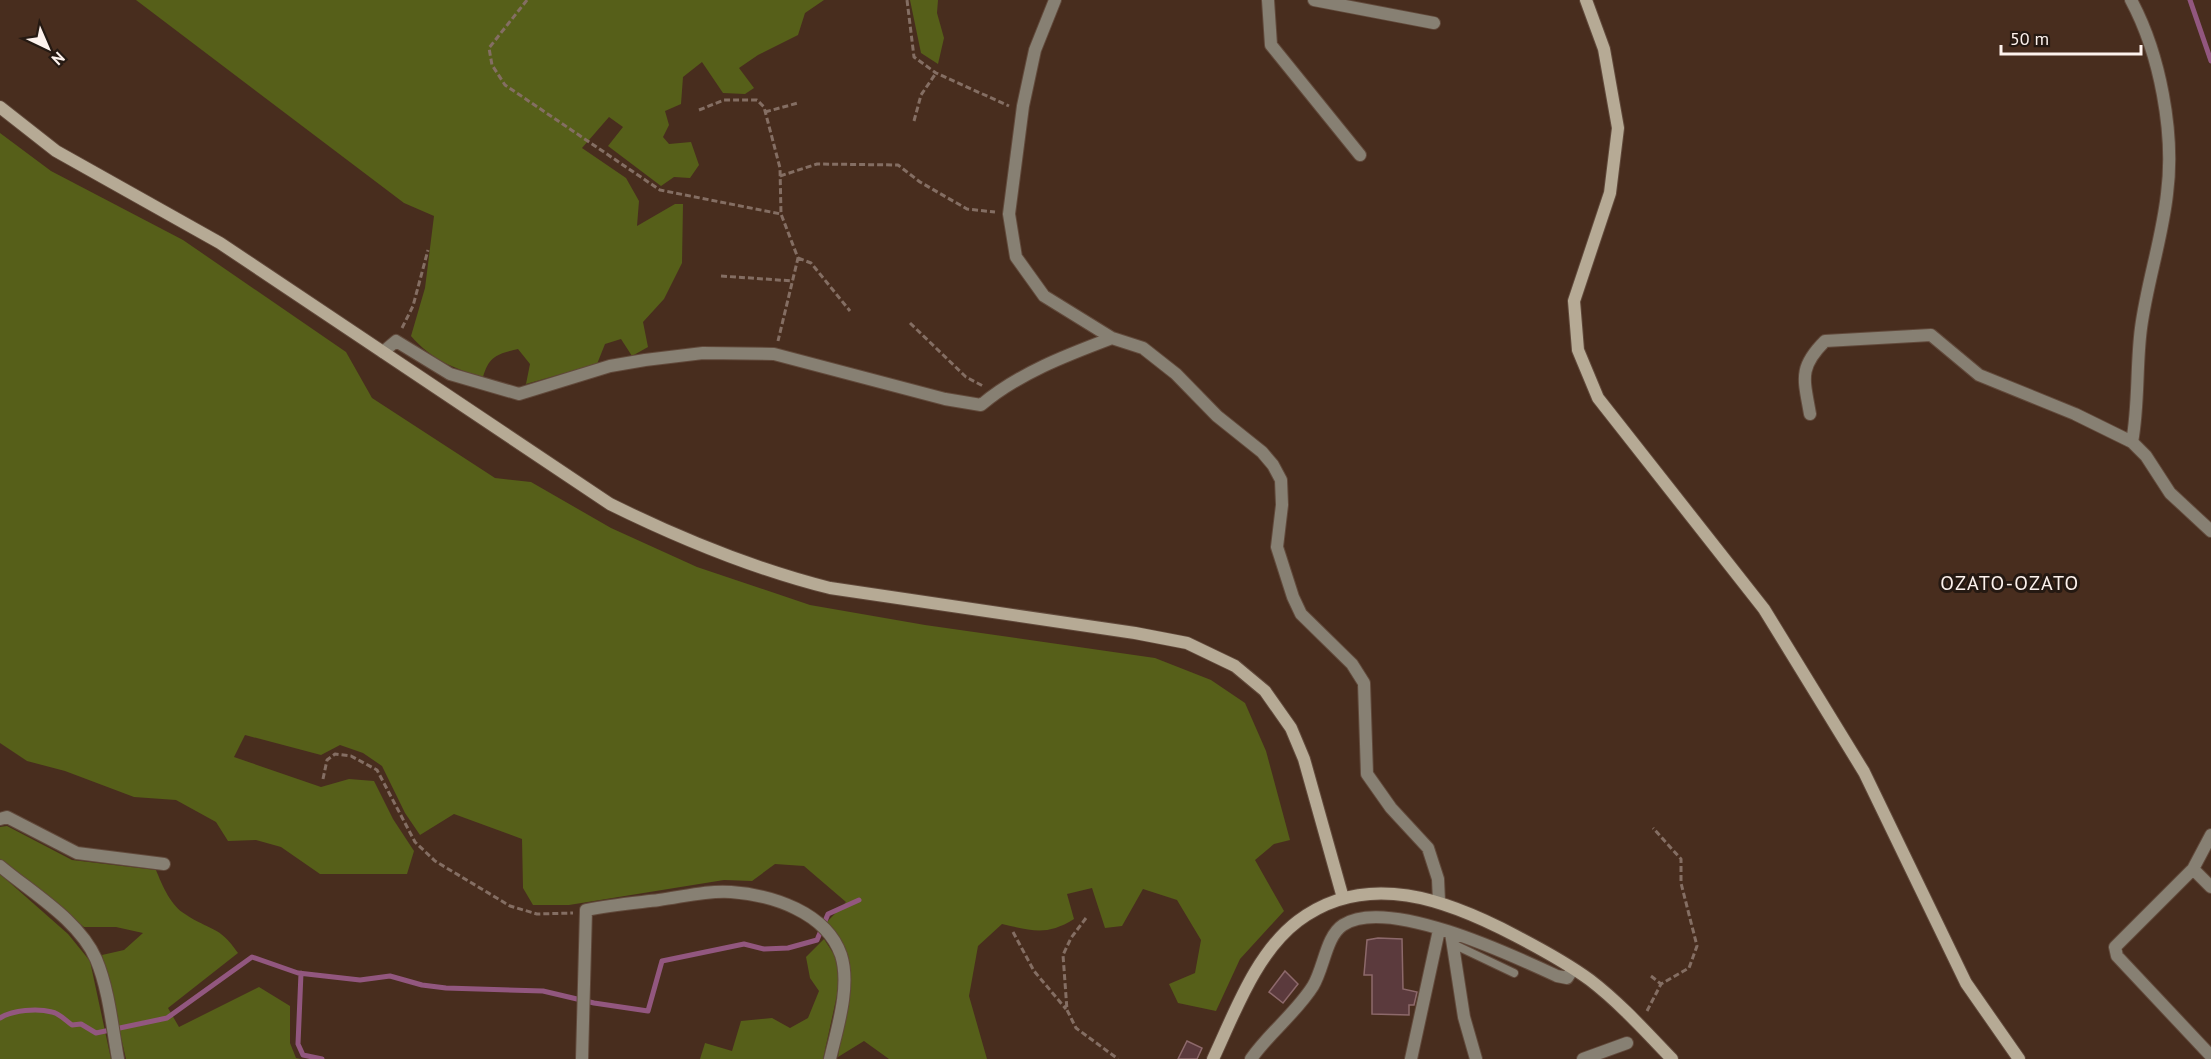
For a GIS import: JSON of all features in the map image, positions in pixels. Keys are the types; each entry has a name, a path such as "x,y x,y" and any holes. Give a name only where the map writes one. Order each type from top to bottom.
{"street":[{"path":"1055,0 1035,50 1023,106 1009,214 1016,257 1044,296 1112,338 1143,348 1176,374 1217,416 1262,452 1273,465 1281,480 1282,505 1277,547 1293,597 1301,614 1352,664 1364,683 1367,774 1391,808 1428,848 1438,879 1439,901"},
{"path":"1268,0 1271,45 1360,155"},
{"path":"1314,0 1434,23"},
{"path":"1586,0 1604,49 1618,128 1610,192 1574,301 1578,350 1598,398 1764,609 1864,772 1966,983 2019,1059"},
{"path":"2131,0 2149,39 2166,112 2171,157 2167,195 2141,328 2132,442"},
{"path":"0,107 56,151 220,243 610,504 672,535 782,576 874,597 1135,633 1187,643 1235,666 1265,691 1291,728 1304,759 1343,898"},
{"path":"1810,414 1803,374 1810,356 1825,341 1931,335 1979,375 2075,414 2103,430 2132,442 2146,456 2170,493 2211,531"},
{"path":"383,352 396,341 450,374 519,394 610,366 645,360 703,353 774,354 945,399 981,405 995,393 1056,359 1112,338"},
{"path":"0,819 7,817 77,852 164,864"},
{"path":"2211,835 2193,869 2115,947 2117,956 2211,1056"},
{"path":"0,866 76,928 96,958 111,1017 118,1059"},
{"path":"2193,869 2211,887"},
{"path":"582,1059 586,910 729,891 777,900 808,916 828,933 841,956 844,980 830,1059"},
{"path":"1213,1059 1246,990 1273,945 1297,922 1320,906 1343,898 1395,894 1439,901 1492,924 1574,969 1641,1025 1672,1059"},
{"path":"1251,1059 1312,987 1341,926 1366,917 1387,916 1448,936 1480,941 1557,976 1567,978 1574,969"},
{"path":"1412,1059 1448,936"},
{"path":"1448,936 1464,1017 1476,1059"},
{"path":"1583,1059 1628,1042"}],"lane":[{"path":"1448,936 1514,973"}],"path":[{"path":"527,0 489,48 492,65 505,85 660,190 781,214"},
{"path":"907,0 914,57 936,73 1007,106 1023,106"},
{"path":"914,121 921,95 936,73"},
{"path":"699,110 724,100 757,100 764,107 780,176 781,214 798,258 774,354"},
{"path":"765,112 798,103"},
{"path":"780,176 817,164 898,165 920,182 968,208 1009,214"},
{"path":"396,341 413,306 428,250"},
{"path":"798,258 811,263 850,311"},
{"path":"721,276 793,281"},
{"path":"910,323 966,377 995,393"},
{"path":"323,779 327,760 335,754 351,756 378,770 415,842 435,861 467,882 510,906 537,914 569,914 586,910"},
{"path":"1641,1025 1661,984 1689,968 1697,946 1681,883 1681,859 1653,828"},
{"path":"1067,1010 1064,955 1071,938 1086,918"},
{"path":"1013,932 1034,971 1056,1000 1067,1010 1076,1028 1118,1059"},
{"path":"1651,976 1661,984"}],"green space":[{"path":"136,0 824,0 805,13 798,35 758,55 739,68 754,88 745,94 723,93 702,62 683,77 681,104 665,111 669,125 663,137 669,144 691,142 699,165 690,178 674,177 661,186 608,146 623,127 609,117 582,148 626,178 639,201 637,226 675,204 683,204 682,263 664,299 643,322 648,347 632,356 621,339 605,344 597,364 526,384 530,364 518,349 491,360 483,377 435,357 411,336 425,288 434,216 404,203"},
{"path":"910,0 938,0 937,13 944,38 938,64 921,53"},
{"path":"0,133 51,171 183,240 346,352 372,398 495,478 531,482 611,528 697,567 810,605 925,625 1155,658 1211,680 1245,703 1266,751 1290,840 1274,844 1255,860 1284,911 1240,959 1216,1011 1178,1003 1169,984 1195,973 1201,940 1177,900 1143,889 1122,926 1105,928 1092,888 1067,894 1074,919 1047,930 1022,929 1002,924 978,946 969,996 987,1059 889,1059 864,1041 838,1057 850,969 842,944 826,923 846,902 804,866 775,864 752,881 724,880 569,905 533,905 523,888 522,839 454,814 420,835 405,813 382,766 363,753 340,745 321,755 245,735 234,757 321,787 349,779 374,781 393,819 414,851 407,874 320,874 281,847 256,840 228,841 216,822 176,800 134,797 65,771 27,761 0,743"},
{"path":"7,826 72,860 156,870 175,906 225,937 238,953 168,1008 179,1027 259,987 290,1006 290,1043 296,1058 301,1059 126,1059 102,955 124,950 143,933 116,927 84,927 0,859 0,827"},
{"path":"0,874 68,934 90,961 111,1059 0,1059"},
{"path":"824,939 837,959 839,986 823,1059 700,1059 705,1043 732,1051 741,1021 772,1018 790,1028 808,1018 819,991 810,978 806,957"}],"building":[{"path":"1402,939 1403,989 1417,992 1414,1005 1409,1005 1409,1015 1372,1014 1372,975 1364,975 1367,940"},
{"path":"1285,971 1298,984 1283,1003 1269,992"},
{"path":"1187,1041 1202,1048 1197,1059 1178,1059"}],"waterway":[{"path":"2190,0 2211,61"},
{"path":"0,1018 18,1012 46,1011 57,1014 72,1025 81,1024 96,1033 167,1018 252,957 298,973 360,980 390,976 422,985 446,988 543,991 594,1003 648,1011 662,961 744,944 764,949 788,948 817,940 828,914 859,900"},
{"path":"301,973 298,1044 303,1055 322,1059"}],"district":[{"name":"OZATO-OZATO","path":"2010,583"}]}
